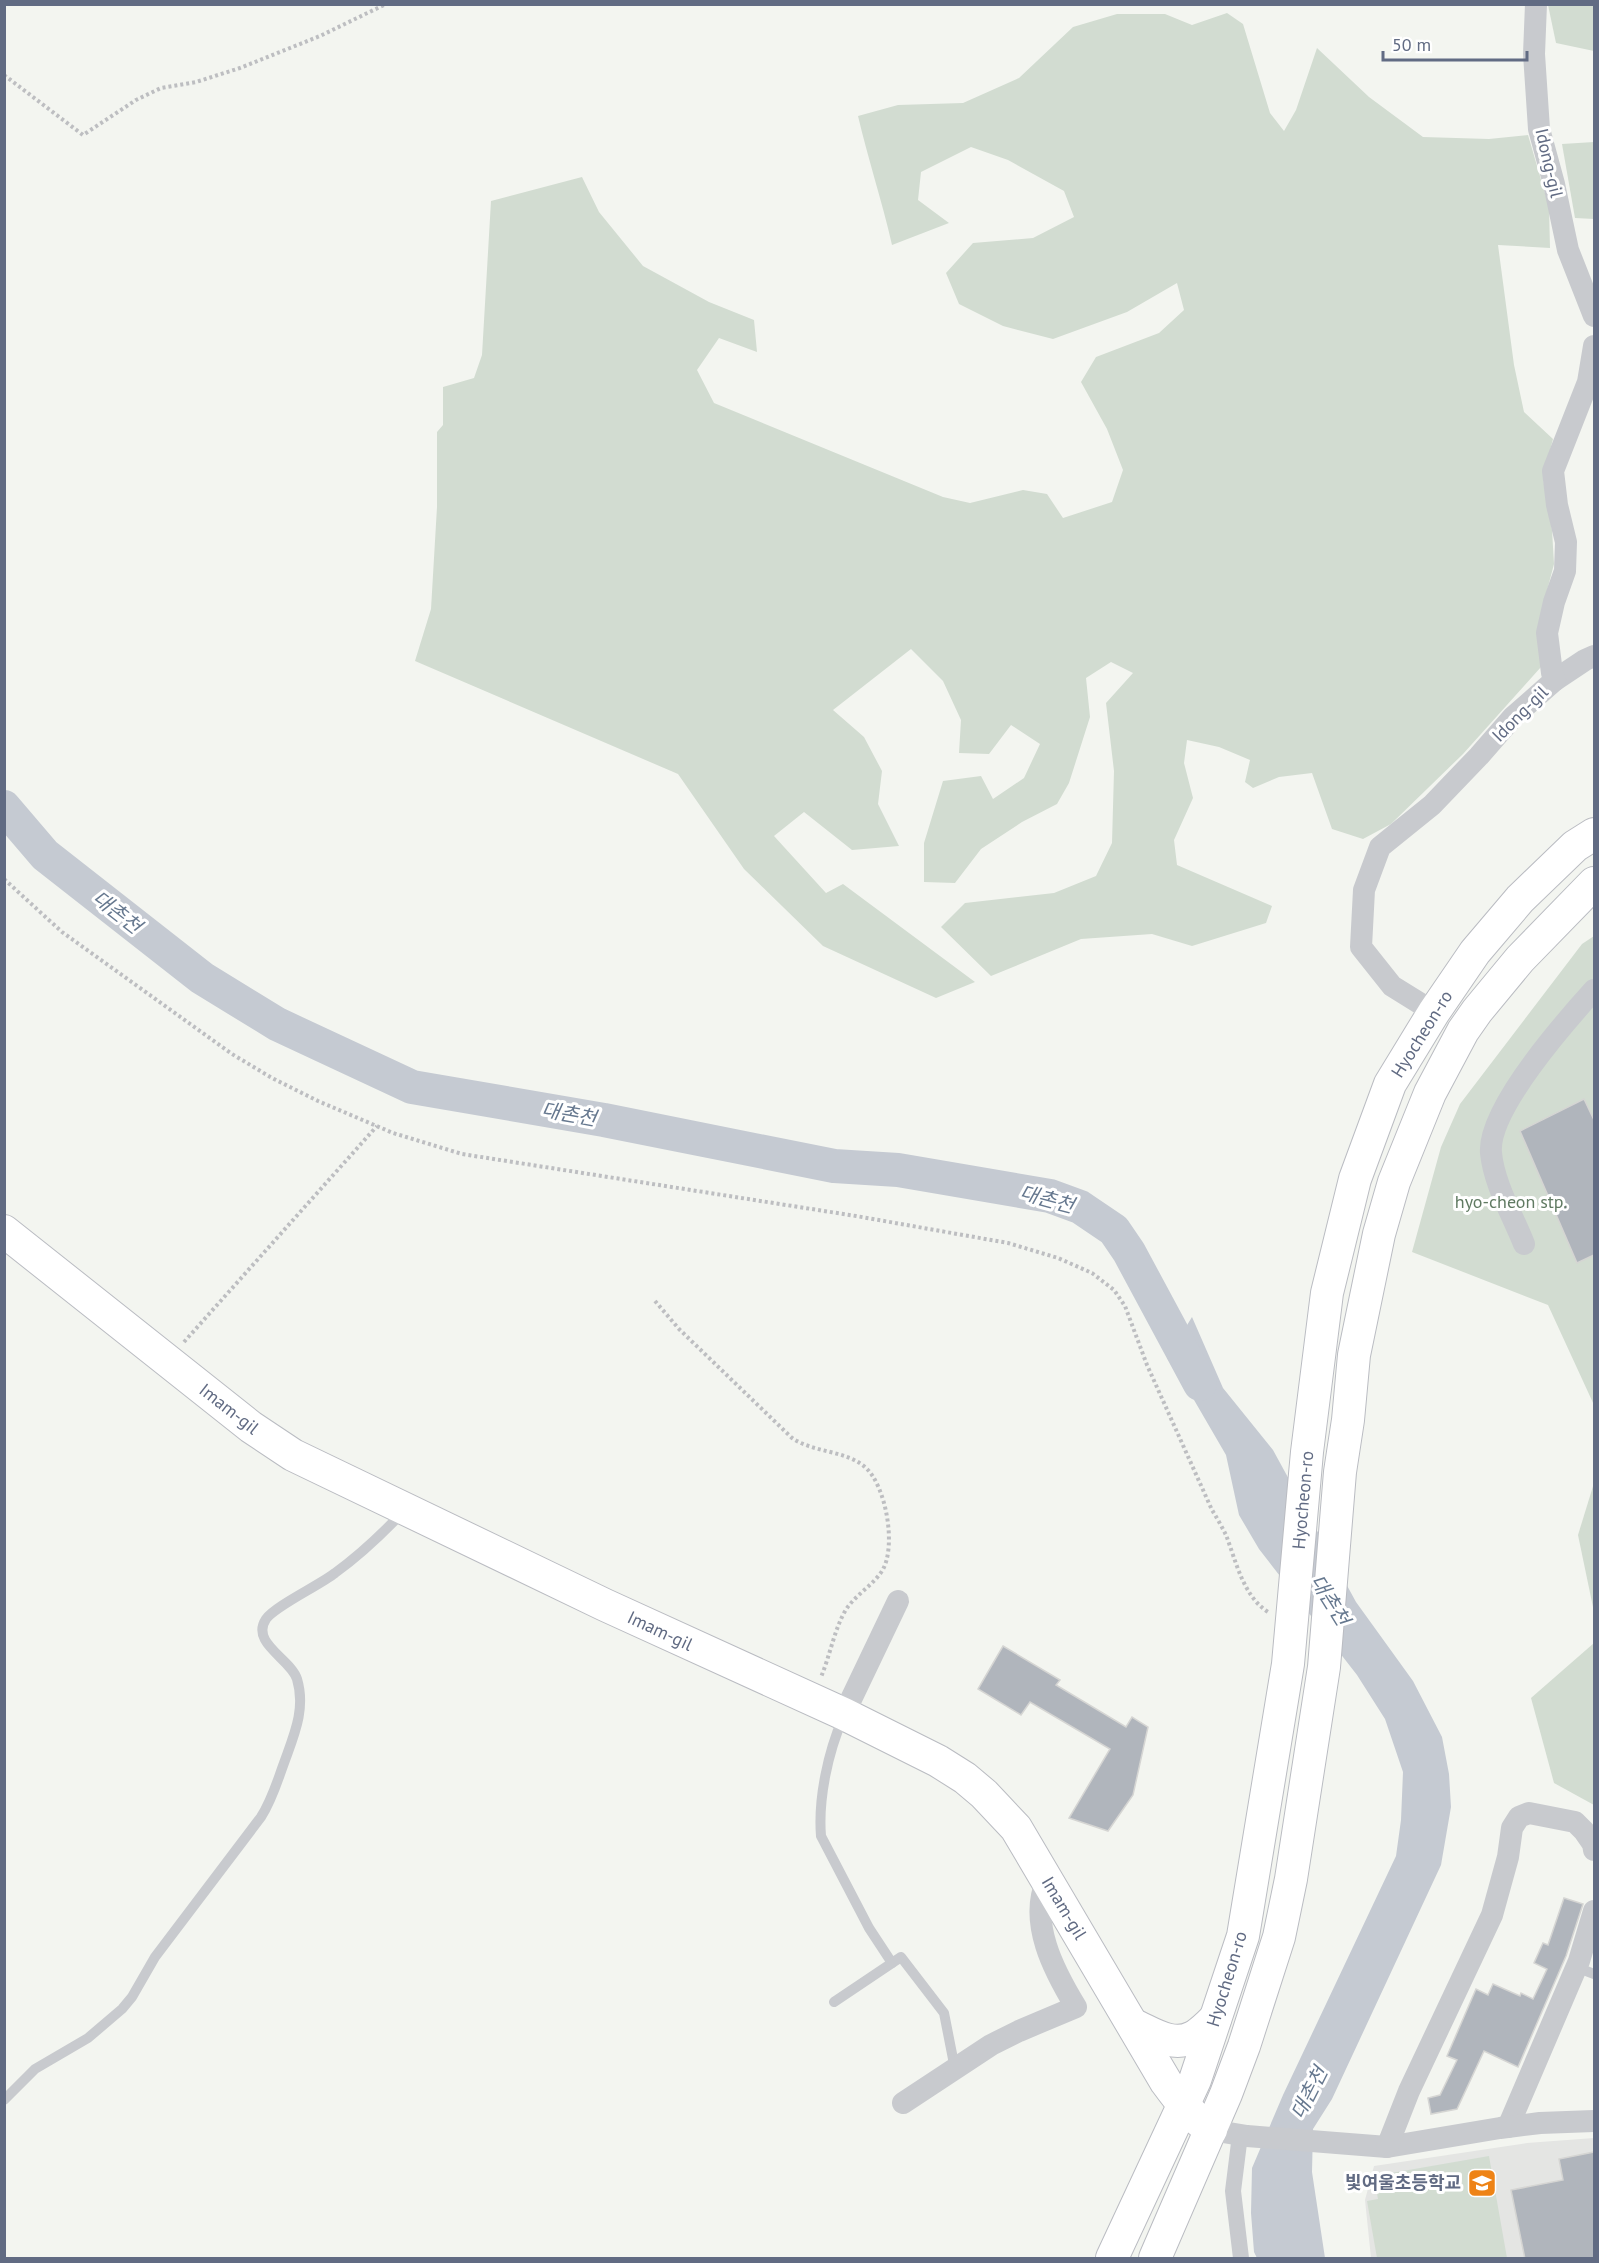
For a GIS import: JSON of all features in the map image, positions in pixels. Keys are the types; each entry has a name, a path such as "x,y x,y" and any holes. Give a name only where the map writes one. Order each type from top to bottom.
{"main road":[{"name":"Hyocheon-ro","path":"1112,2259 1195,2080 1243,1936 1288,1664 1307,1452 1327,1293 1355,1179 1390,1084 1434,1012 1475,952 1520,899 1575,846 1594,834"},
{"name":"Hyocheon-ro","path":"1155,2259 1233,2134 1244,2046 1279,1936 1291,1879 1324,1667 1336,1520 1354,1355 1379,1234 1394,1182 1430,1093 1472,1018 1520,959 1594,884"},
{"name":"Imam-gil","path":"4,1232 251,1427 293,1455 605,1605 844,1714 938,1761 965,1778 999,1808 1016,1828 1166,2082 1183,2106 1194,2118 1233,2134"},
{"path":"1134,2025 1165,2040 1185,2040 1194,2037 1215,2019"}],"street":[{"name":"Idong-gil","path":"1536,4 1534,54 1539,129 1568,250 1594,316"},
{"name":"Idong-gil","path":"1434,1012 1392,986 1361,947 1364,891 1380,847 1431,805 1513,717 1555,680 1547,633 1554,602 1565,571 1566,542 1557,505 1553,471 1588,382 1594,346"},
{"path":"1555,680 1594,656"},
{"path":"1524,1244 1498,1180 1491,1155 1491,1138 1496,1123 1536,1060 1594,990"},
{"path":"844,1714 898,1601"},
{"path":"1387,2147 1409,2091 1492,1915 1508,1857 1512,1828 1519,1817 1529,1813 1575,1822 1593,1844 1594,1850"},
{"path":"903,2103 991,2045 1076,2007 1062,1984 1050,1957 1042,1930 1042,1891 1047,1880"},
{"path":"1508,2127 1585,1970 1594,1911"},
{"path":"1241,2259 1233,2191 1233,2134 1353,2146 1387,2147 1508,2127 1594,2121"}],"lane":[{"path":"4,2100 34,2069 88,2038 122,2009 132,1997 154,1958 264,1812 273,1796 296,1731 300,1701 300,1690 293,1670 274,1652 266,1640 263,1628 266,1619 334,1574 375,1540 405,1509"},
{"path":"844,1714 832,1742 820,1819 821,1836 869,1928 892,1963"},
{"path":"834,2002 901,1956 944,2013 955,2069"}],"path":[{"path":"4,75 83,135 136,100 160,88 196,82 240,68 320,36 386,4"},
{"path":"4,879 62,932 174,1015 232,1054 272,1078 318,1101 424,1144 462,1154 855,1216 1008,1243 1058,1258 1092,1272 1114,1290 1125,1306 1147,1365 1258,1606 1267,1612 1292,1617"},
{"path":"167,1360 377,1126"},
{"path":"655,1300 679,1329 792,1438 801,1444 855,1461 869,1471 878,1484 888,1529 888,1560 879,1576 846,1609 811,1699"}],"shaded area":[{"name":"빛여울초등학교","path":"1594,2138 1594,2258 1371,2258 1365,2200 1374,2166 1527,2143"}],"green space":[{"path":"1548,5 1594,5 1594,51 1556,43"},
{"path":"1227,13 1243,24 1270,113 1284,131 1296,110 1317,48 1369,97 1423,137 1489,139 1528,135 1549,207 1550,248 1498,245 1514,365 1524,412 1553,439 1543,478 1552,530 1554,564 1544,602 1541,667 1463,754 1391,824 1363,839 1332,829 1312,773 1279,777 1253,788 1245,782 1250,760 1219,747 1187,740 1184,763 1193,798 1174,840 1177,865 1272,906 1266,923 1192,946 1152,934 1081,939 991,976 941,927 965,903 1054,893 1096,876 1112,843 1114,771 1106,703 1133,673 1111,662 1086,678 1090,717 1069,783 1057,804 1022,822 981,849 955,883 924,882 924,843 943,781 981,776 993,799 1024,778 1040,744 1011,725 989,754 959,753 961,720 943,681 911,649 833,710 864,737 882,771 878,804 899,846 852,850 804,812 774,836 826,893 843,884 975,982 936,998 823,946 744,869 678,774 415,661 431,609 437,507 437,432 443,425 443,387 474,378 482,355 491,201 582,177 599,212 643,266 709,302 754,320 757,352 719,338 697,370 714,403 943,497 970,503 1023,490 1047,494 1063,518 1112,502 1123,470 1107,429 1081,382 1096,357 1159,333 1184,310 1177,283 1127,312 1053,339 1003,326 959,304 946,273 973,243 1033,238 1074,217 1064,191 1008,160 971,147 921,172 918,200 949,223 892,245 858,116 898,105 963,103 1019,78 1073,27 1117,14 1165,14 1192,25"},
{"path":"1594,142 1594,219 1575,218 1562,144"},
{"name":"hyo-cheon stp.","path":"1594,936 1594,1405 1548,1305 1412,1252 1441,1147 1460,1104 1582,944"},
{"path":"1594,1483 1594,1612 1578,1535"},
{"path":"1594,1643 1594,1805 1554,1783 1531,1698"},
{"path":"1489,2156 1507,2258 1377,2258 1367,2201 1378,2199 1374,2176"}],"water":[{"path":"1192,1317 1223,1388 1273,1450 1356,1602 1413,1681 1442,1737 1449,1774 1451,1807 1441,1865 1332,2099 1313,2129 1312,2172 1325,2258 1257,2258 1254,2252 1251,2213 1252,2168 1283,2095 1396,1856 1401,1820 1403,1772 1385,1719 1357,1675 1259,1549 1239,1515 1226,1455 1167,1358"}],"building":[{"path":"1584,1099 1594,1120 1594,1255 1577,1263 1520,1131"},
{"path":"1003,1646 1060,1680 1056,1685 1126,1727 1132,1717 1148,1727 1133,1795 1108,1831 1069,1818 1110,1749 1030,1702 1021,1715 978,1689"},
{"path":"1564,1898 1583,1904 1566,1956 1518,2067 1484,2051 1457,2109 1431,2114 1428,2098 1440,2095 1457,2060 1447,2056 1476,1989 1488,1995 1493,1984 1533,1999 1547,1969 1534,1963 1543,1943 1548,1945"},
{"path":"1594,2152 1594,2259 1525,2259 1511,2190 1563,2180 1559,2159"}],"waterway":[{"name":"대촌천","path":"4,807 45,855 202,978 277,1024 412,1087 604,1120 834,1166 898,1170 1050,1196 1080,1207 1114,1230 1129,1252 1200,1384"}],"place":[{"name":"빛여울초등학교","path":"1482,2183"}]}
